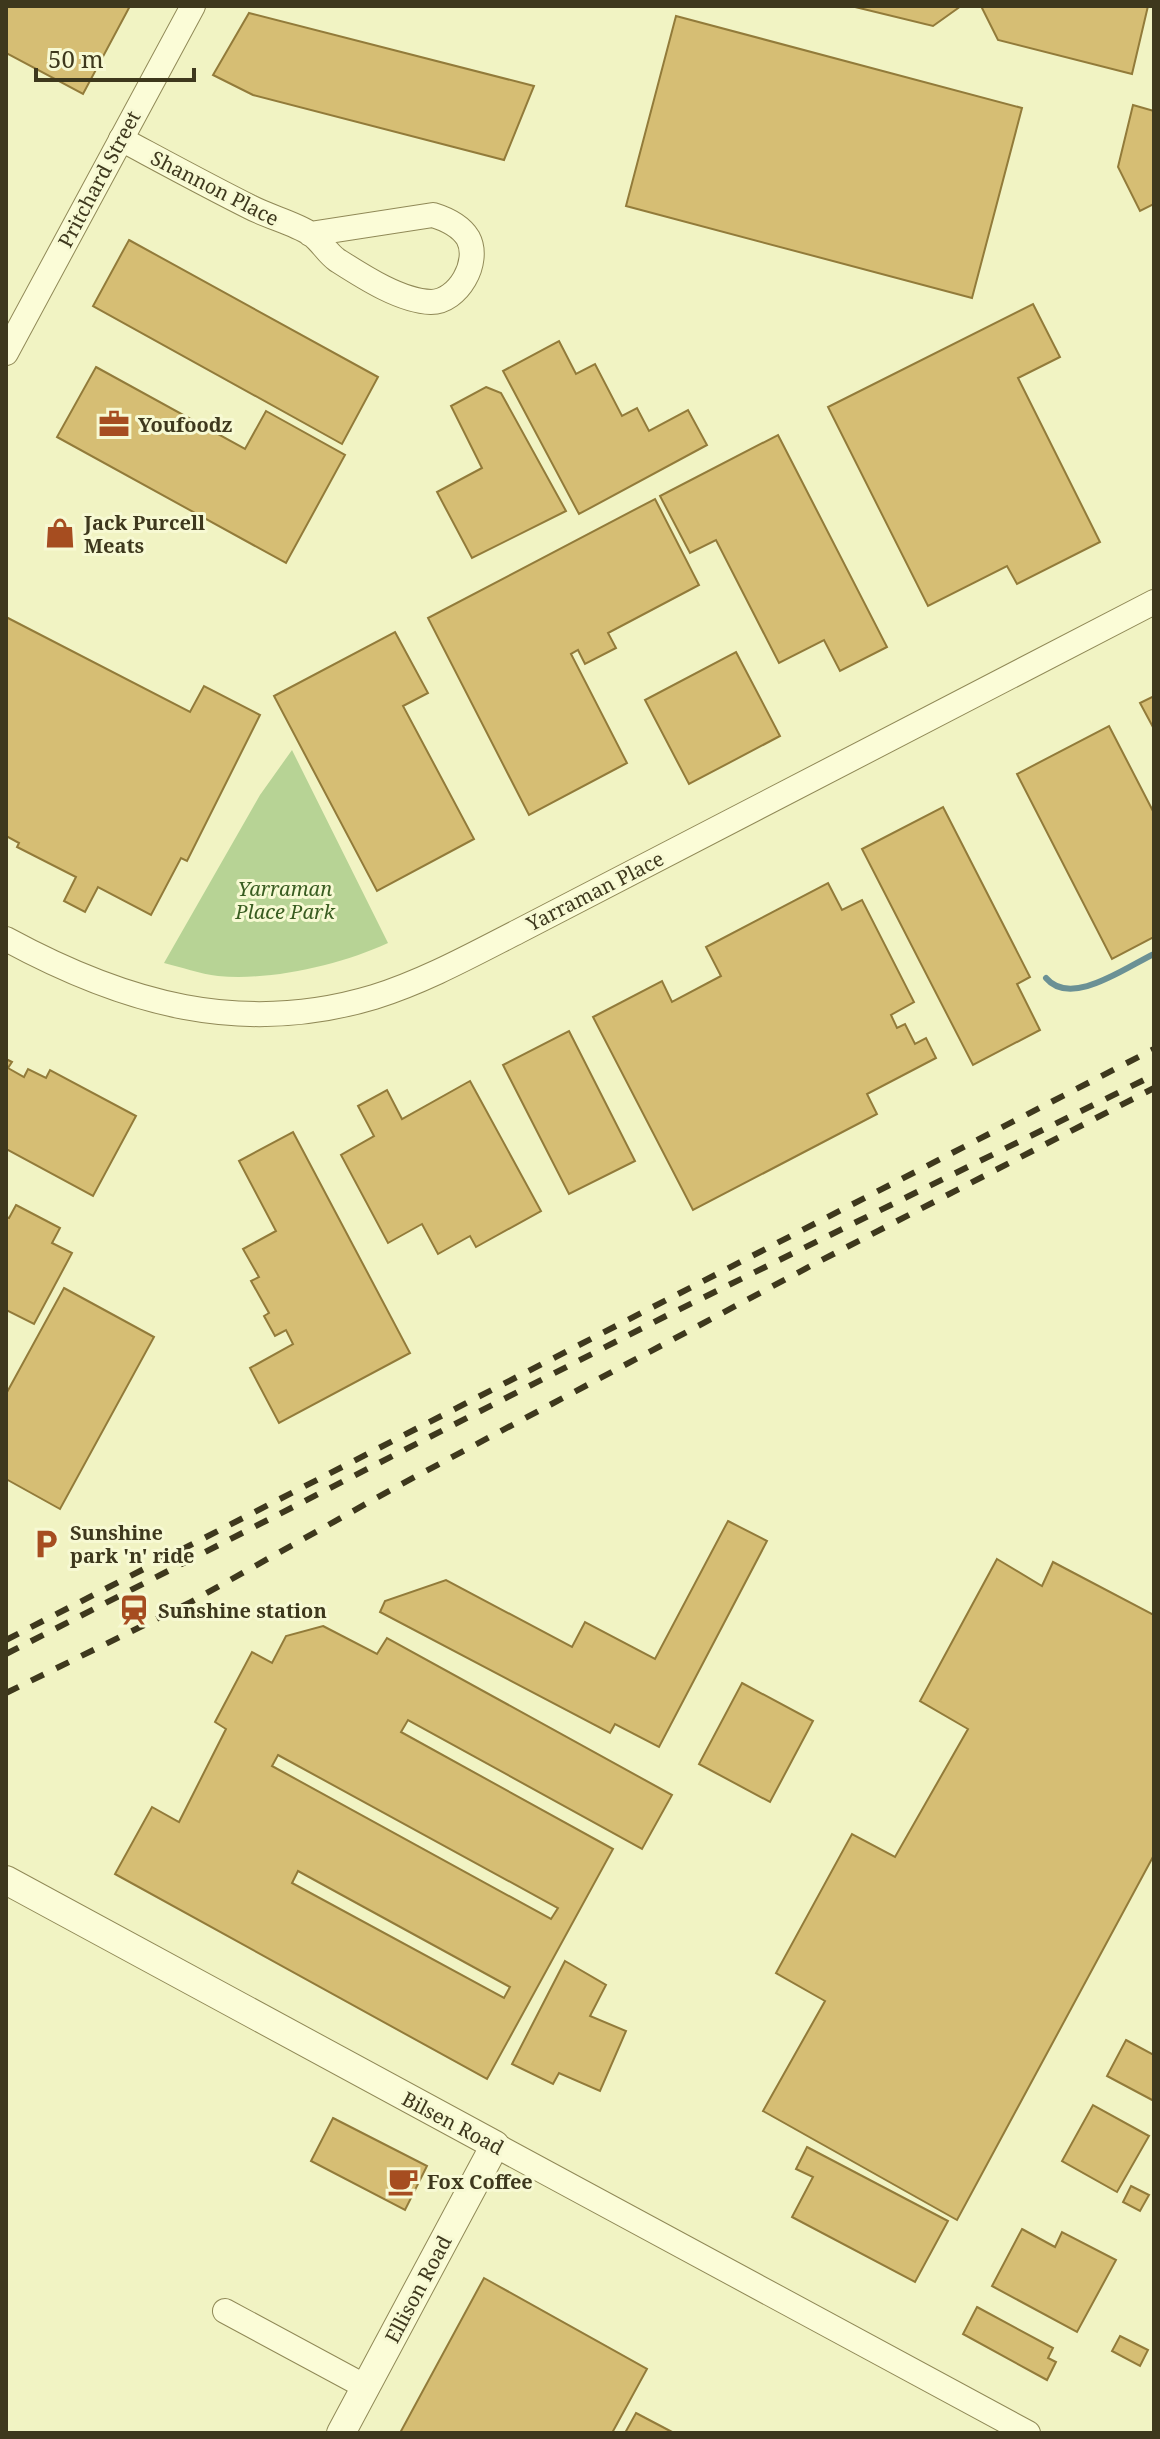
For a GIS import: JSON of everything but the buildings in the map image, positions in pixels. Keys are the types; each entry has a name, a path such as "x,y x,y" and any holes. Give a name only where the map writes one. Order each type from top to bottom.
{"street":[{"name":"Pritchard Street","path":"6,353 193,6"},
{"name":"Shannon Place","path":"121,139 248,206 310,234 335,259 399,293 433,302 447,297 463,281 470,267 472,251 468,238 447,220 433,215 310,234"},
{"name":"Yarraman Place","path":"6,939 103,987 178,1007 272,1015 326,1008 374,997 425,978 519,931 1154,602"},
{"name":"Bilsen Road","path":"6,1880 1028,2433"},
{"name":"Ellison Road","path":"341,2433 495,2145"},
{"path":"225,2311 366,2387"}],"green space":[{"name":"Yarraman Place Park","path":"292,750 388,943 305,970 260,976 218,976 164,963 260,795"}],"waterway":[{"path":"1046,978 1057,986 1069,989 1084,987 1154,954"}],"railway":[{"path":"6,1640 1154,1049"},
{"path":"6,1654 664,1317 1154,1075"},
{"path":"6,1693 189,1603 396,1487 818,1262 1154,1088"}],"place":[{"name":"Youfoodz","path":"114,424"},
{"name":"Jack Purcell Meats","path":"60,533"},
{"name":"Sunshine park 'n' ride","path":"46,1544"},
{"name":"Sunshine station","path":"134,1610"},
{"name":"Fox Coffee","path":"403,2181"}]}
